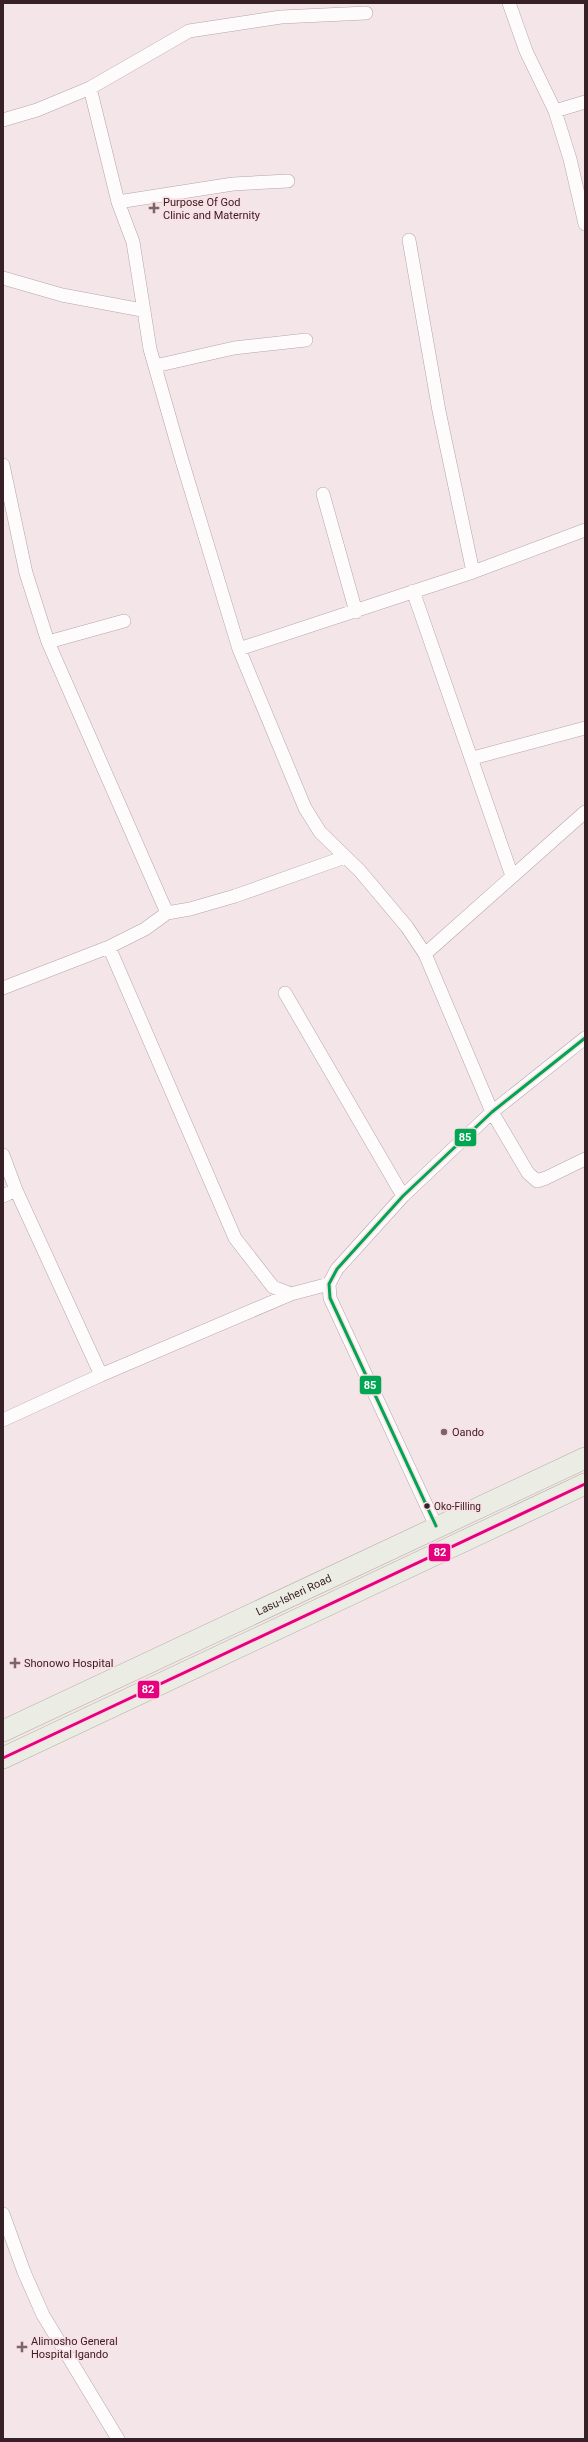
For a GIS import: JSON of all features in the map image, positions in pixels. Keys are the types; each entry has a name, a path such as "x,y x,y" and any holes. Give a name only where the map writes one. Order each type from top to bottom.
{"main road":[{"name":"Lasu-Isheri Road","path":"3,1731 436,1526 585,1458"},
{"path":"3,1758 585,1484"}],"street":[{"path":"509,3 526,52 555,110 570,160 585,224"},
{"path":"3,120 37,110 90,88 189,31 281,17 366,13"},
{"path":"90,88 118,202 133,242 142,310 155,366 239,649 305,808 320,832 360,871 397,916 425,954 492,1112 528,1173 537,1181 585,1159"},
{"path":"555,110 585,102"},
{"path":"118,202 233,184 288,181"},
{"path":"409,240 439,411 473,572"},
{"path":"3,278 62,295 142,310"},
{"path":"155,366 234,348 306,340"},
{"path":"3,465 26,573 48,642 167,913"},
{"path":"323,494 356,612"},
{"path":"239,649 356,612 413,591 473,572 585,530"},
{"path":"413,591 473,758 512,876"},
{"path":"48,642 124,621"},
{"path":"473,758 547,740 585,728"},
{"path":"425,954 585,812"},
{"path":"3,988 109,947 145,929 167,913 190,909 235,896 345,857"},
{"path":"109,947 235,1238 273,1287 292,1294"},
{"path":"285,993 403,1196"},
{"path":"436,1526 330,1298 329,1284 337,1269 403,1196 492,1112 585,1038"},
{"path":"3,1155 16,1190 101,1375"},
{"path":"3,1196 16,1190"},
{"path":"3,1420 101,1375 292,1294 329,1284"},
{"path":"3,2214 24,2272 44,2315 118,2439"}],"transit line":[{"name":"85","path":"436,1526 330,1298 329,1284 337,1269 403,1196 492,1112 585,1038"},
{"name":"82","path":"3,1758 585,1484"}],"place":[{"name":"Purpose Of God Clinic and Maternity","path":"154,208"},
{"name":"Oando","path":"444,1432"},
{"name":"Oko-Filling","path":"427,1506"},
{"name":"Shonowo Hospital","path":"15,1663"},
{"name":"Alimosho General Hospital Igando","path":"22,2347"}]}
